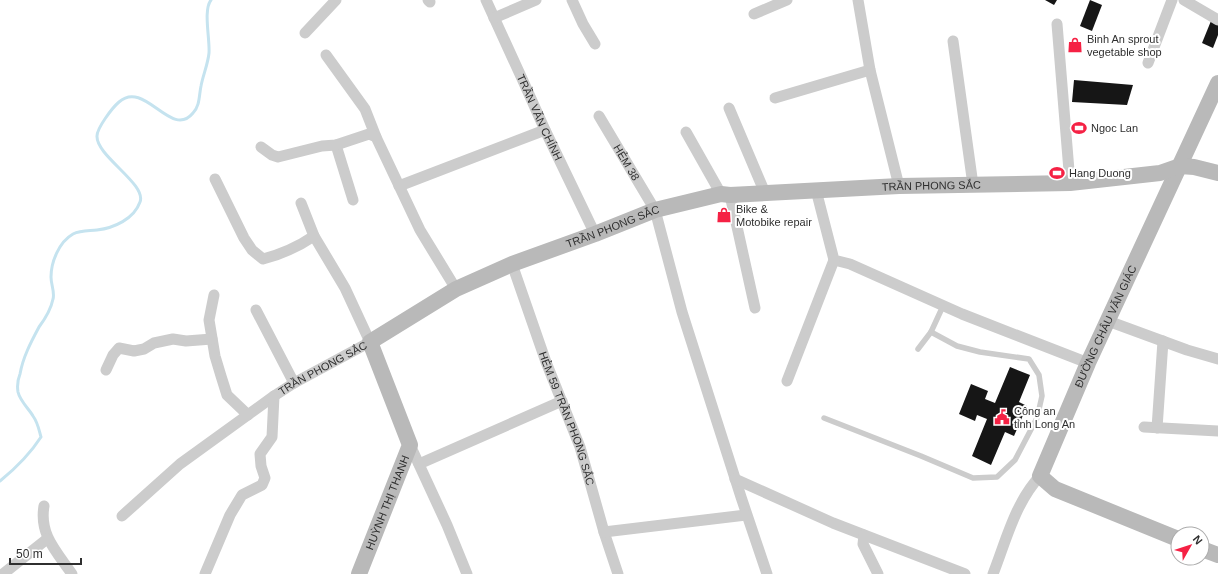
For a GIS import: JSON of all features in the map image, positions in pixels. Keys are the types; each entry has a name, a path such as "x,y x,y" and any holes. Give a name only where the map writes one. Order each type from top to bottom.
{"street":[{"path":"305,33 336,0"},
{"name":"TRẦN VĂN CHÍNH","path":"486,0 545,130 595,234"},
{"path":"494,18 536,0"},
{"path":"572,0 583,24 595,44"},
{"path":"754,14 786,0"},
{"path":"858,0 870,70 899,186"},
{"path":"1148,64 1172,0"},
{"path":"1184,0 1218,20"},
{"path":"1057,24 1070,183"},
{"path":"953,41 973,185"},
{"path":"326,55 365,109 376,137 420,230 456,289"},
{"path":"775,98 870,70"},
{"name":"ĐƯỜNG CHÂU VĂN GIÁC","path":"1040,476 1088,363 1218,83"},
{"path":"729,108 765,193"},
{"name":"HẺM 38","path":"599,116 654,210 682,312 766,574"},
{"path":"399,186 545,130"},
{"path":"686,132 726,194 755,308"},
{"path":"261,147 272,155 278,157 322,146 336,145 369,134 376,137"},
{"path":"336,145 353,200"},
{"path":"1180,166 1194,167 1218,173"},
{"name":"TRẦN PHONG SẮC","path":"122,516 180,464 274,396 294,383 370,342 456,289 512,264 595,234 654,210 726,194 899,186 1070,183 1160,173 1180,166"},
{"path":"215,179 244,238 252,250 263,258 288,251 302,245 314,236"},
{"path":"787,381 834,260 816,190"},
{"path":"301,203 314,236 345,288 370,342"},
{"path":"834,260 850,264 962,314 1088,363"},
{"name":"HẺM 59 TRẦN PHONG SẮC","path":"512,264 546,362 580,447 604,532 618,574"},
{"path":"214,296 209,320 215,356 227,395 248,415"},
{"path":"256,310 294,383"},
{"path":"1108,321 1218,359"},
{"path":"106,370 112,356 119,348 134,351 144,349 154,342 173,339 186,341 212,339"},
{"path":"1157,428 1163,341"},
{"name":"HUỲNH THỊ THANH","path":"359,574 410,445 370,342"},
{"path":"205,574 230,515 242,494 262,485 265,478 261,466 260,454 272,437 274,396"},
{"path":"419,464 562,402"},
{"path":"1144,427 1218,431"},
{"path":"410,445 447,525 467,574"},
{"path":"993,574 1018,506 1030,486 1040,476 1055,489 1170,536"},
{"path":"735,479 832,523 965,574"},
{"path":"44,506 42,516 47,539 72,574"},
{"path":"604,532 746,515"},
{"path":"864,535 863,544 878,574"},
{"path":"3,574 47,539"}],"lane":[{"path":"918,349 931,332 943,306"},
{"path":"824,418 922,456 973,478 997,477 1015,460 1037,418 1042,396 1040,375 1028,359 980,352 957,346 931,332"}],"building":[{"path":"1045,0 1057,0 1054,5"},
{"path":"1090,0 1102,5 1092,31 1080,26"},
{"path":"1213,16 1218,18 1218,35 1213,48 1202,43"},
{"path":"1074,80 1133,85 1127,105 1072,102"},
{"name":"Công an tỉnh Long An","path":"1010,367 1030,375 1019,402 1027,406 1014,436 1005,432 991,465 972,456 987,419 977,415 975,421 959,414 971,384 988,391 985,399 995,403"}],"waterway":[{"path":"0,481 12,471 41,437 35,419 19,395 18,380 28,350 39,327 48,314 52,303 54,294 51,271 54,259 60,247 73,234 82,231 103,229 123,222 133,213 140,202 140,195 136,187 104,152 99,144 97,136 99,128 116,105 129,97 138,98 148,102 167,115 176,119 185,119 193,113 198,104 209,53 207,11 211,0"}],"place":[{"name":"Binh An sprout vegetable shop","path":"1075,45"},
{"name":"Ngoc Lan","path":"1079,128"},
{"name":"Hang Duong","path":"1057,173"},
{"name":"Bike & Motobike repair","path":"724,215"},
{"name":"Công an tỉnh Long An","path":"1002,417"}]}
